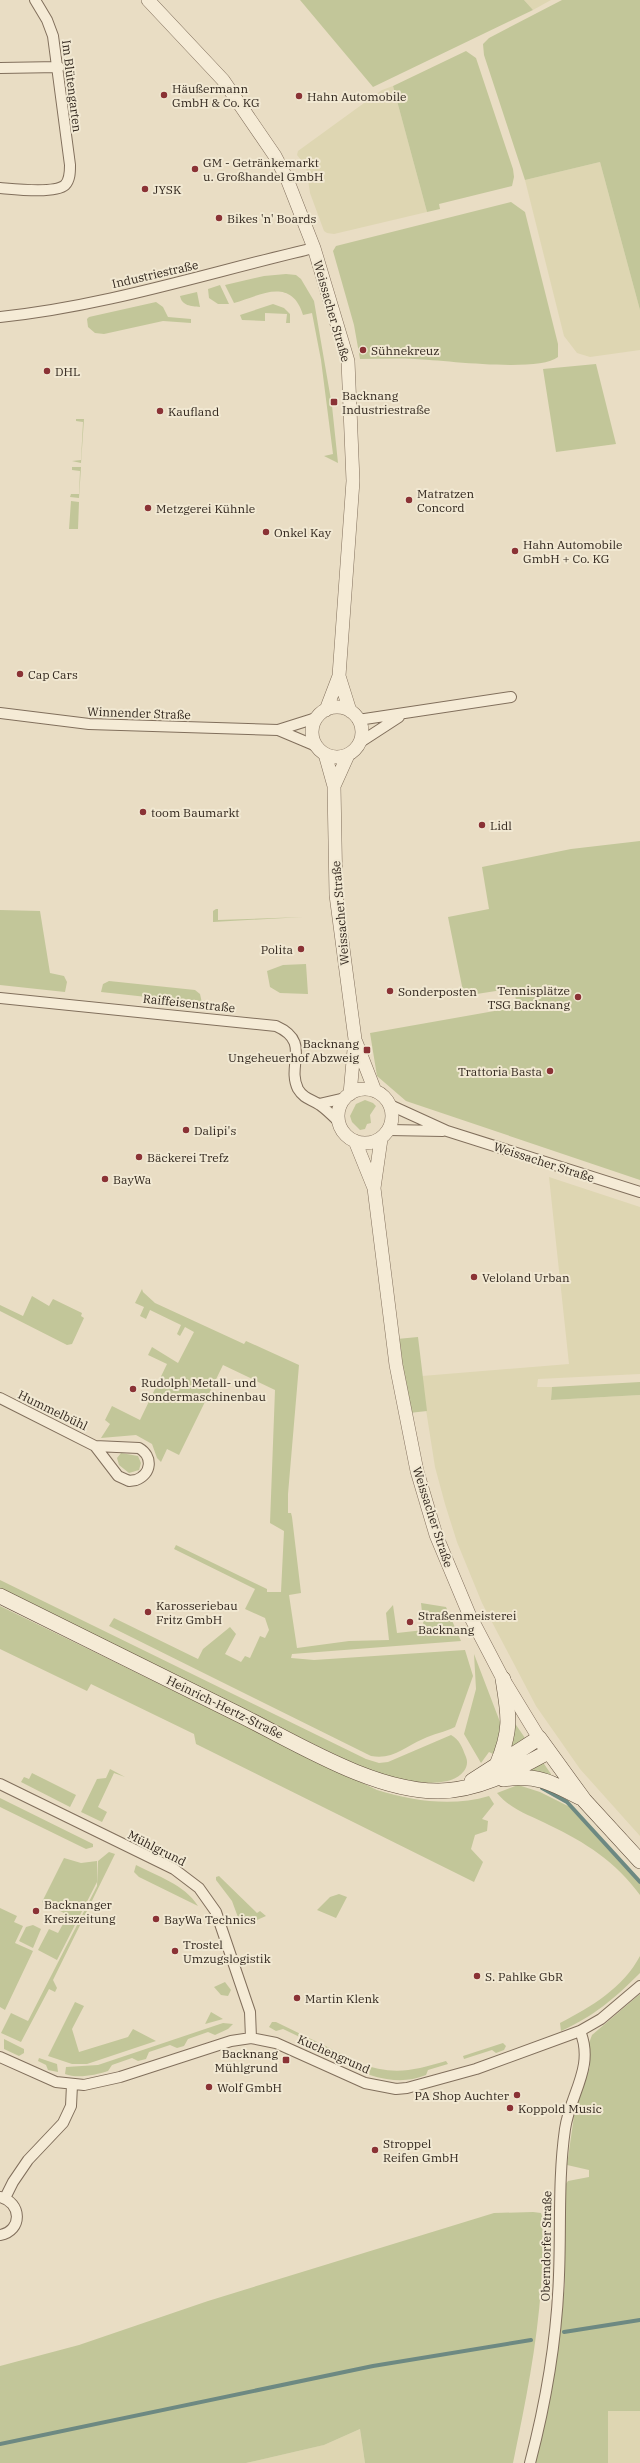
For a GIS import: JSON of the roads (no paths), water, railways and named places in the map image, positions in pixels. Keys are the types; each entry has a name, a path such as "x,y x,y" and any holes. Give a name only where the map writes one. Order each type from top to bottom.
{"main road":[{"name":"Heinrich-Hertz-Straße","path":"0,1596 354,1771 397,1786 438,1791 458,1790 481,1784 507,1774 548,1752"},
{"path":"497,1765 508,1735 508,1711 503,1679"},
{"name":"Heinrich-Hertz-Straße","path":"458,1790 539,1738"},
{"name":"Weissacher Straße","path":"539,1738 584,1800 640,1861"},
{"path":"481,1784 504,1778 533,1777 554,1783 584,1800"}],"street":[{"name":"Im Blütengarten","path":"0,188 54,189 62,187 68,180 70,165 63,123 58,66 53,36 47,20 34,0"},
{"name":"Weissacher Straße","path":"148,0 223,80 275,156 287,179 314,248 348,361 351,396 353,481 339,676 312,731 334,786 336,895 355,1039 375,1091 384,1096 390,1105 393,1120 385,1134 374,1188"},
{"path":"0,68 58,66"},
{"name":"Industriestraße","path":"0,317 77,306 314,248"},
{"name":"Weissacher Straße","path":"339,676 354,715 361,727 359,743"},
{"name":"Weissacher Straße","path":"321,714 338,708 354,715 404,714 511,697"},
{"name":"Winnender Straße","path":"0,713 89,724 278,730 321,714"},
{"name":"Weissacher Straße","path":"334,786 348,754 359,743 404,714"},
{"name":"Winnender Straße","path":"278,730 320,750"},
{"path":"320,750 340,757 348,754"},
{"name":"Raiffeisenstraße","path":"0,998 276,1026 284,1030 296,1045 296,1082 298,1089 307,1100 319,1104 339,1122"},
{"name":"Weissacher Straße","path":"355,1039 348,1096 340,1108 339,1122 343,1132 355,1141 369,1143 385,1134 447,1131"},
{"path":"319,1104 348,1096 364,1089 375,1091"},
{"name":"Weissacher Straße","path":"390,1105 447,1131 640,1192"},
{"name":"Weissacher Straße","path":"355,1141 374,1188 396,1365 421,1484 448,1566 469,1614 503,1679 539,1738"},
{"name":"Hummelbühl","path":"0,1398 95,1446 139,1448 145,1451 150,1465 147,1472 136,1480 123,1479 118,1476 95,1446"},
{"name":"Mühlgrund","path":"0,1784 174,1869 199,1888 216,1912 223,1927 250,2012 251,2038"},
{"name":"Kuchengrund","path":"0,2057 37,2075 56,2082 72,2085 96,2083 120,2077 231,2041 251,2038 276,2043 365,2083 396,2089 417,2087 476,2069 580,2031 606,2015 640,1986"},
{"name":"Oberndorfer Straße","path":"530,2463 544,2402 557,2309 562,2155 568,2108 586,2061 585,2042 580,2031"},
{"path":"0,2236 10,2231 17,2220 15,2207 3,2198 28,2160 63,2123 71,2106 72,2085"}],"waterway":[{"path":"542,1788 567,1802 640,1882"},
{"path":"564,2332 640,2320"},
{"path":"0,2444 373,2366 531,2340"}],"place":[{"name":"Häußermann GmbH & Co. KG","path":"164,95"},
{"name":"Hahn Automobile","path":"299,96"},
{"name":"GM - Getränkemarkt u. Großhandel GmbH","path":"195,169"},
{"name":"JYSK","path":"145,189"},
{"name":"Bikes 'n' Boards","path":"219,218"},
{"name":"Sühnekreuz","path":"363,350"},
{"name":"DHL","path":"47,371"},
{"name":"Backnang Industriestraße","path":"334,402"},
{"name":"Kaufland","path":"160,411"},
{"name":"Matratzen Concord","path":"409,500"},
{"name":"Metzgerei Kühnle","path":"148,508"},
{"name":"Onkel Kay","path":"266,532"},
{"name":"Hahn Automobile GmbH + Co. KG","path":"515,551"},
{"name":"Cap Cars","path":"20,674"},
{"name":"toom Baumarkt","path":"143,812"},
{"name":"Lidl","path":"482,825"},
{"name":"Polita","path":"301,949"},
{"name":"Sonderposten","path":"390,991"},
{"name":"Tennisplätze TSG Backnang","path":"578,997"},
{"name":"Backnang Ungeheuerhof Abzweig","path":"367,1050"},
{"name":"Trattoria Basta","path":"550,1071"},
{"name":"Dalipi's","path":"186,1130"},
{"name":"Bäckerei Trefz","path":"139,1157"},
{"name":"BayWa","path":"105,1179"},
{"name":"Veloland Urban","path":"474,1277"},
{"name":"Rudolph Metall- und Sondermaschinenbau","path":"133,1389"},
{"name":"Karosseriebau Fritz GmbH","path":"148,1612"},
{"name":"Straßenmeisterei Backnang","path":"410,1622"},
{"name":"Backnanger Kreiszeitung","path":"36,1911"},
{"name":"BayWa Technics","path":"156,1919"},
{"name":"Trostel Umzugslogistik","path":"175,1951"},
{"name":"S. Pahlke GbR","path":"477,1976"},
{"name":"Martin Klenk","path":"297,1998"},
{"name":"Backnang Mühlgrund","path":"286,2060"},
{"name":"Wolf GmbH","path":"209,2087"},
{"name":"PA Shop Auchter","path":"517,2095"},
{"name":"Koppold Music","path":"510,2108"},
{"name":"Stroppel Reifen GmbH","path":"375,2150"}]}
